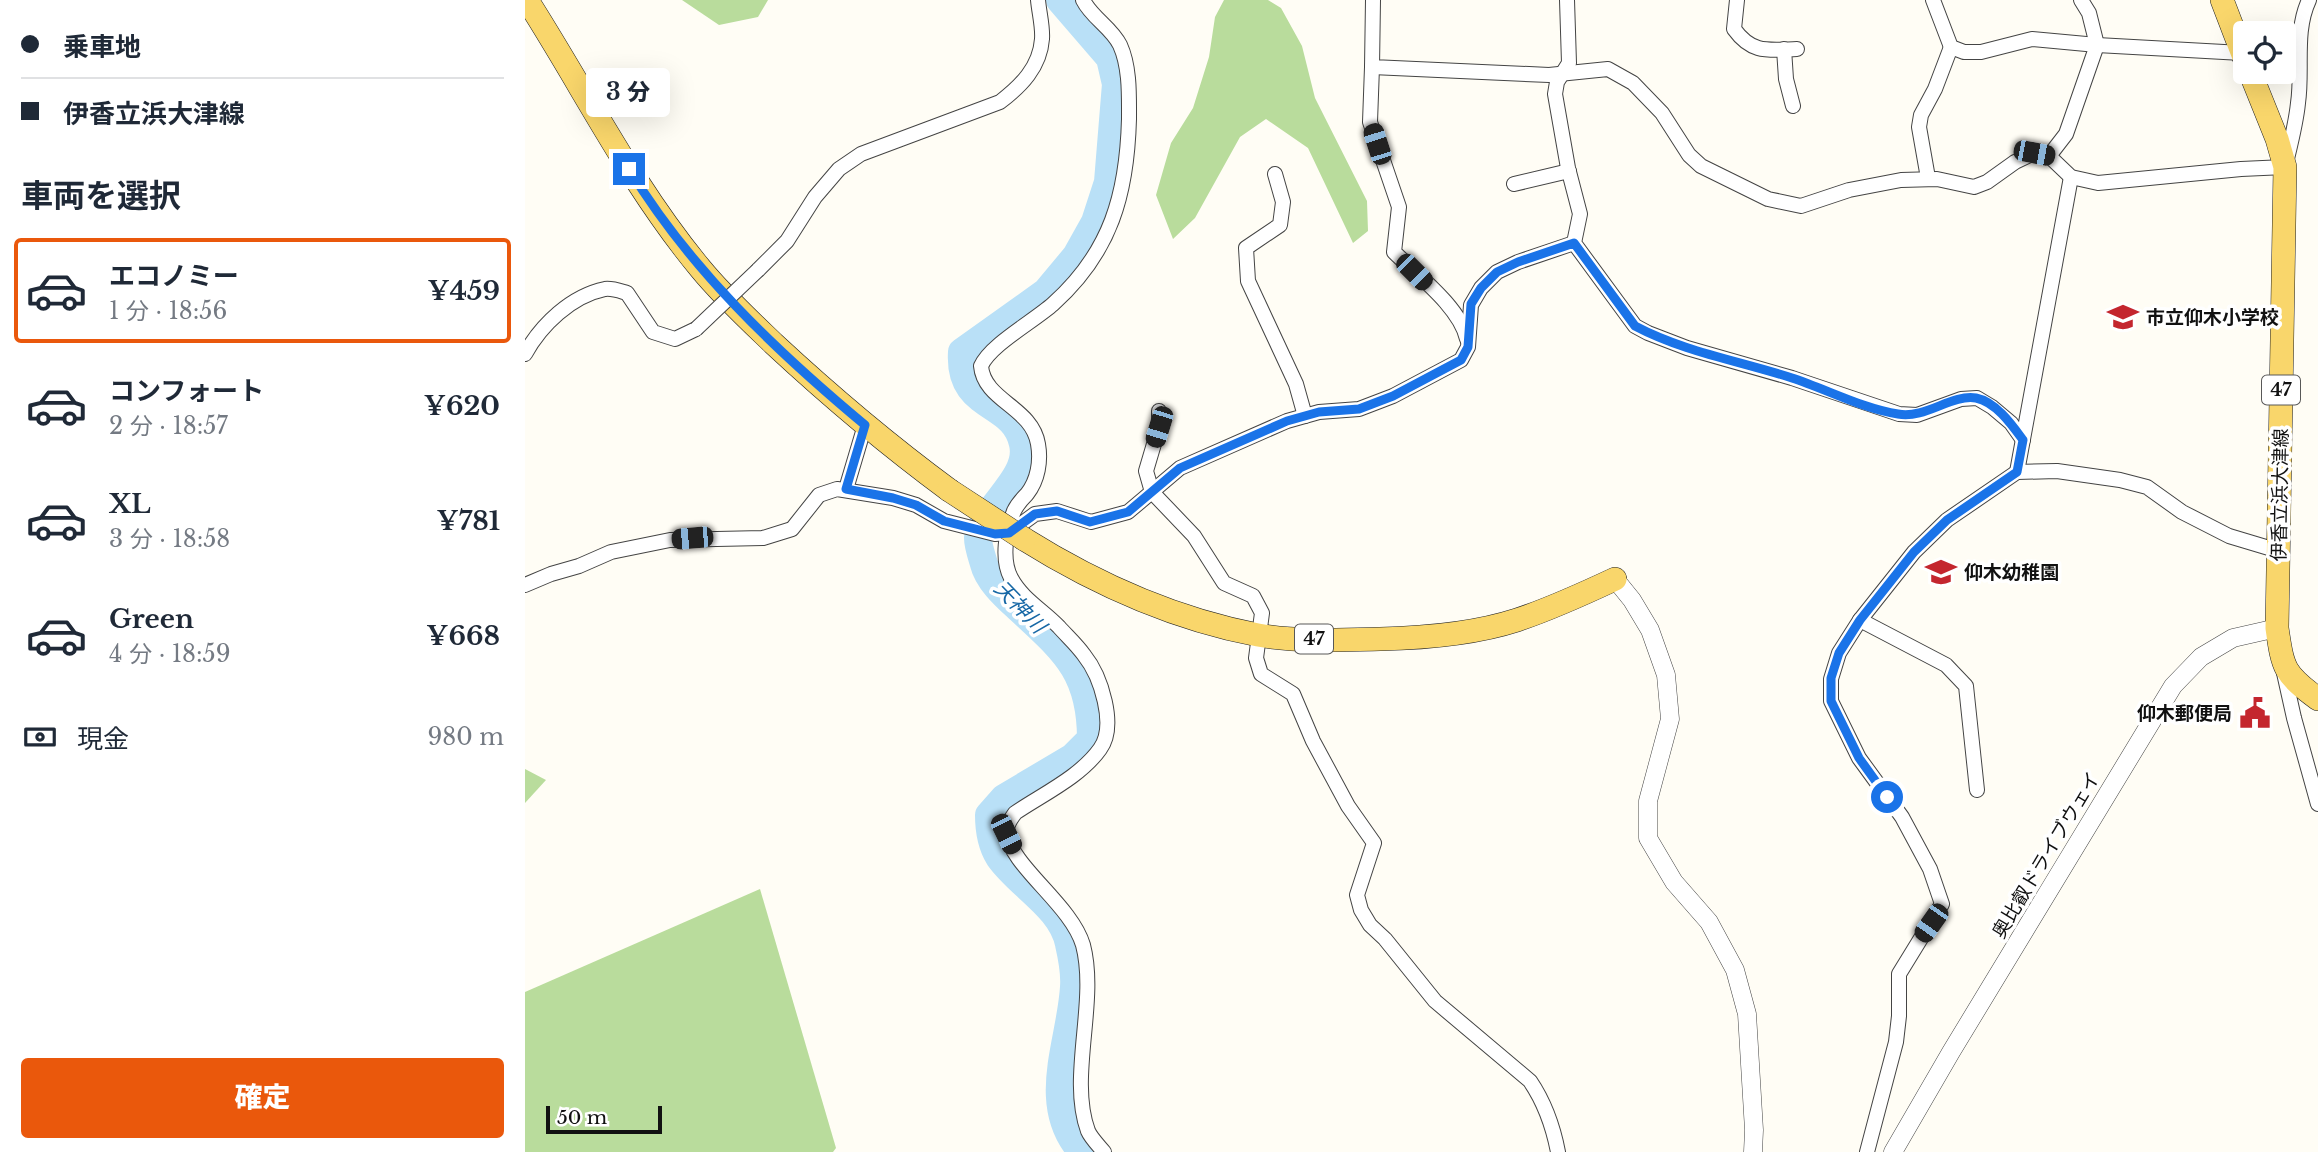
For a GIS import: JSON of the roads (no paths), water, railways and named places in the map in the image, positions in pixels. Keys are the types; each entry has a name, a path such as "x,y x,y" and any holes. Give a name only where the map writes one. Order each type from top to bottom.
{"main road":[{"name":"47","path":"527,0 642,190 700,269 764,334 865,425 1009,536 1110,588 1178,614 1260,636 1336,640 1455,634 1514,621 1563,603 1615,579"},
{"name":"伊香立浜大津線","path":"2221,0 2233,29"},
{"name":"伊香立浜大津線","path":"2255,84 2285,167 2277,628 2282,665"},
{"path":"2282,665 2298,685 2318,699"}],"street":[{"path":"525,354 547,323 573,303 607,289 627,293 653,332 675,339 696,329 787,241 815,197 839,169 861,154 1000,102 1019,88 1030,74 1042,39 1038,0"},
{"path":"1083,0 1120,46 1127,70 1129,102 1126,170 1117,213 1088,265 1051,306 991,352 981,366 984,381 1027,419 1038,444 1039,467 1035,480 1014,510 1004,554 1010,577 1024,596 1054,622 1086,656 1100,684 1106,707 1107,729 1101,747 1082,768 1015,813 1007,824 1006,834 1027,869 1075,925 1082,943 1086,961 1087,998 1082,1075 1084,1106 1089,1132 1104,1152"},
{"path":"1373,0 1370,122 1399,207 1394,252 1453,311 1465,329 1468,347"},
{"path":"1567,0 1569,63 1557,82 1555,94 1569,172 1580,214 1574,243 1635,326 1687,348 1792,378 1899,414 1917,415 1961,400 1977,398 2011,423 2023,440"},
{"path":"1737,0 1734,29 1742,41 1753,49 1790,49 1786,79 1793,106"},
{"path":"1929,178 1919,127 1921,115 1935,89 1951,47 1933,0"},
{"path":"2049,156 2066,134 2097,45 2089,13 2081,0"},
{"path":"1372,67 1549,75 1608,69 1633,83 1662,113 1689,155 1701,166 1767,199 1801,206 1849,190 1901,180 1929,178 1974,187 2034,153 2049,156 2071,177 2098,183 2285,167 2299,101 2298,57 2309,0"},
{"path":"1951,47 1964,52 1981,52 2032,38 2233,60"},
{"path":"1514,184 1569,172"},
{"path":"1275,174 1283,202 1280,225 1246,248 1248,281 1296,384 1305,416"},
{"path":"2017,472 2071,177"},
{"path":"1009,536 1035,514 1057,511 1090,522 1128,512 1180,468 1287,421 1319,412 1359,409 1393,396 1461,360 1468,347 1471,304 1481,288 1497,272 1574,243"},
{"path":"1159,411 1159,427 1146,471 1152,492 1194,536 1224,583 1253,596 1262,613 1256,658 1261,674 1293,694 1313,741 1348,806 1374,843 1357,895 1361,910 1370,925 1435,1001 1529,1081 1540,1097 1552,1125 1558,1152"},
{"path":"846,489 865,425"},
{"path":"1867,1152 1896,1042 1899,974 1942,904 1930,869 1907,827 1859,758 1831,701 1831,678 1839,653 1860,620 1914,552 1947,520 2017,472 2057,471 2147,487 2182,512 2229,536 2279,551"},
{"path":"525,585 611,552 670,540 763,538 792,529 819,495 837,489 893,498 916,505 944,521 1009,536"},
{"path":"1615,579 1632,600 1650,630 1666,675 1670,719 1648,801 1648,838 1674,882 1709,922 1735,970 1747,1014 1753,1152"},
{"path":"1860,620 1946,665 1966,686 1977,790"},
{"name":"奥比叡ドライブウェイ","path":"1893,1152 2173,686 2201,657 2233,638 2277,628"},
{"path":"2282,665 2318,804"}],"waterway":[{"name":"天神川","path":"1060,0 1110,58 1116,84 1108,182 1095,222 1076,256 1046,292 962,352 963,371 969,385 977,396 1009,419 1018,430 1023,444 1024,457 1020,469 981,526 979,548 986,570 1002,592 1048,636 1071,663 1080,678 1090,715 1091,739 1073,757 1004,798 989,815 991,837 999,857 1058,919 1069,944 1074,987 1060,1093 1062,1114 1069,1133 1082,1152"}],"place":[{"name":"市立仰木小学校","path":"2123,317"},
{"name":"仰木幼稚園","path":"1941,572"},
{"name":"仰木郵便局","path":"2255,713"}]}
